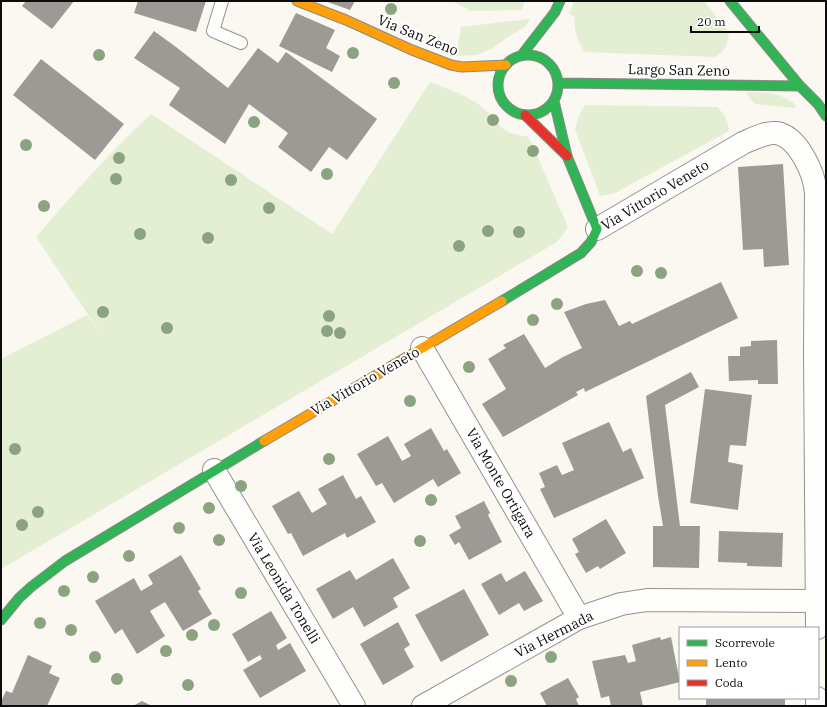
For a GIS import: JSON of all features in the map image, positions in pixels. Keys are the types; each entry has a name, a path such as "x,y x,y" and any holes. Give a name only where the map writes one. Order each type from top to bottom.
{"main road":[{"name":"Via San Zeno","path":"297,1 346,20 451,65 462,67 506,65"},
{"path":"522,56 556,12 560,1"},
{"path":"730,1 800,86 826,110"},
{"path":"488,89 510,109 525,115 532,115 544,111 554,101 558,83 554,71 546,61 530,55 513,59 506,65 499,79 498,88 504,103"},
{"name":"Via San Zeno","path":"462,67 472,76"},
{"name":"Largo San Zeno","path":"558,83 800,86"},
{"path":"554,101 567,156 598,229"},
{"path":"818,104 826,116"},
{"path":"525,115 567,156"},
{"name":"Via Vittorio Veneto","path":"1,620 19,598 65,561 214,470 581,253 592,242 598,229"}],"street":[{"name":"Via Vittorio Veneto","path":"598,229 743,143 774,132 786,137 798,148 809,168 815,184 817,627"},
{"name":"Via Monte Ortigara","path":"422,348 579,618"},
{"name":"Via Leonida Tonelli","path":"214,470 354,706"},
{"name":"Via Hermada","path":"423,706 579,618 621,604 648,600 817,601"}],"lane":[{"path":"222,1 213,31 241,43"}],"green space":[{"path":"452,1 525,1 522,10 471,11"},
{"path":"574,1 704,1 729,33 725,47 718,55 714,57 584,52 575,31 575,17 569,14"},
{"path":"530,19 525,27 491,49 477,55 456,56 461,27"},
{"path":"430,82 459,93 475,102 482,107 498,124 509,132 527,136 568,227 557,242 1,569 1,359 87,315 103,337 36,237 64,205 106,158 151,114 332,234"},
{"path":"746,92 778,95 790,100 796,105 795,108 756,104 751,100"},
{"path":"585,105 717,107 726,118 729,131 615,193 600,196 575,129 579,116"}],"building":[{"path":"26,1 74,1 52,29 22,6"},
{"path":"138,1 206,1 196,32 134,13"},
{"path":"325,1 355,1 350,10"},
{"path":"296,13 335,30 326,48 340,56 332,72 279,46"},
{"path":"154,31 228,88 258,48 278,63 286,52 377,119 347,160 329,147 311,172 278,147 288,133 249,104 225,144 169,105 180,88 134,58"},
{"path":"41,59 124,124 95,160 13,95"},
{"path":"783,164 789,265 764,267 763,249 743,250 738,167"},
{"path":"721,282 738,318 585,392 584,388 576,392 578,395 503,437 482,404 506,389 488,359 506,348 503,345 524,334 545,368 582,348 564,312 586,304 605,300 619,326 630,321 632,324"},
{"path":"777,340 778,384 758,384 758,380 729,381 728,356 740,356 740,347 751,346 751,341"},
{"path":"691,372 699,387 665,405 680,526 700,526 699,568 653,567 653,526 663,526 646,396"},
{"path":"705,389 752,395 746,446 730,445 728,462 743,465 738,510 690,503"},
{"path":"609,422 623,452 631,448 644,478 554,518 540,489 545,487 539,473 557,465 562,475 574,470 562,443"},
{"path":"431,428 444,451 447,449 461,473 438,487 433,479 394,503 382,483 376,486 357,454 388,436 402,461 411,456 404,444"},
{"path":"343,475 356,499 361,496 376,522 347,538 345,533 303,556 291,533 288,534 272,506 299,491 312,513 327,504 318,489"},
{"path":"484,501 490,513 488,515 502,542 469,560 459,542 455,545 449,535 461,528 455,516"},
{"path":"606,519 626,553 600,569 598,566 586,573 575,554 579,552 572,539"},
{"path":"719,531 783,533 782,567 747,566 747,563 718,562"},
{"path":"181,555 201,589 198,591 212,614 183,631 165,602 150,611 165,636 137,654 122,629 115,634 95,601 134,578 141,591 153,584 148,575"},
{"path":"393,558 410,588 393,598 398,607 364,627 353,607 333,619 316,589 350,570 356,580"},
{"path":"525,571 543,601 524,611 519,603 499,615 481,584 501,573 506,582"},
{"path":"464,589 489,635 441,662 415,615"},
{"path":"271,611 287,638 276,645 278,650 290,643 306,671 260,698 243,670 262,659 260,655 248,662 232,634"},
{"path":"398,622 410,645 404,649 414,667 383,685 360,644"},
{"path":"660,637 661,640 671,637 679,682 640,692 643,706 611,706 609,696 601,698 592,661 625,655 628,663 636,661 632,645"},
{"path":"28,655 52,666 49,673 60,678 47,706 1,706 1,701 6,691 12,693"},
{"path":"568,678 579,697 576,699 579,706 547,706 540,693"},
{"path":"706,699 785,699 785,706 706,706"},
{"path":"142,701 152,706 133,706"}],"traffic: fast":[{"path":"521,56 555,12 560,1"},
{"path":"730,1 800,86 818,104 826,116"},
{"path":"528,55 545,60 553,68 558,85 553,102 545,110 528,115 511,110 503,102 498,85 503,68 511,60 528,55"},
{"path":"558,83 800,86"},
{"path":"502,301 581,253 591,242 597,229 567,156 554,101"},
{"path":"1,620 19,598 65,561 264,441"}],"traffic: slow":[{"path":"297,1 346,20 412,50 451,65 462,67 506,65"},
{"path":"264,441 502,301"}],"traffic: jam":[{"path":"525,115 567,156"}]}
